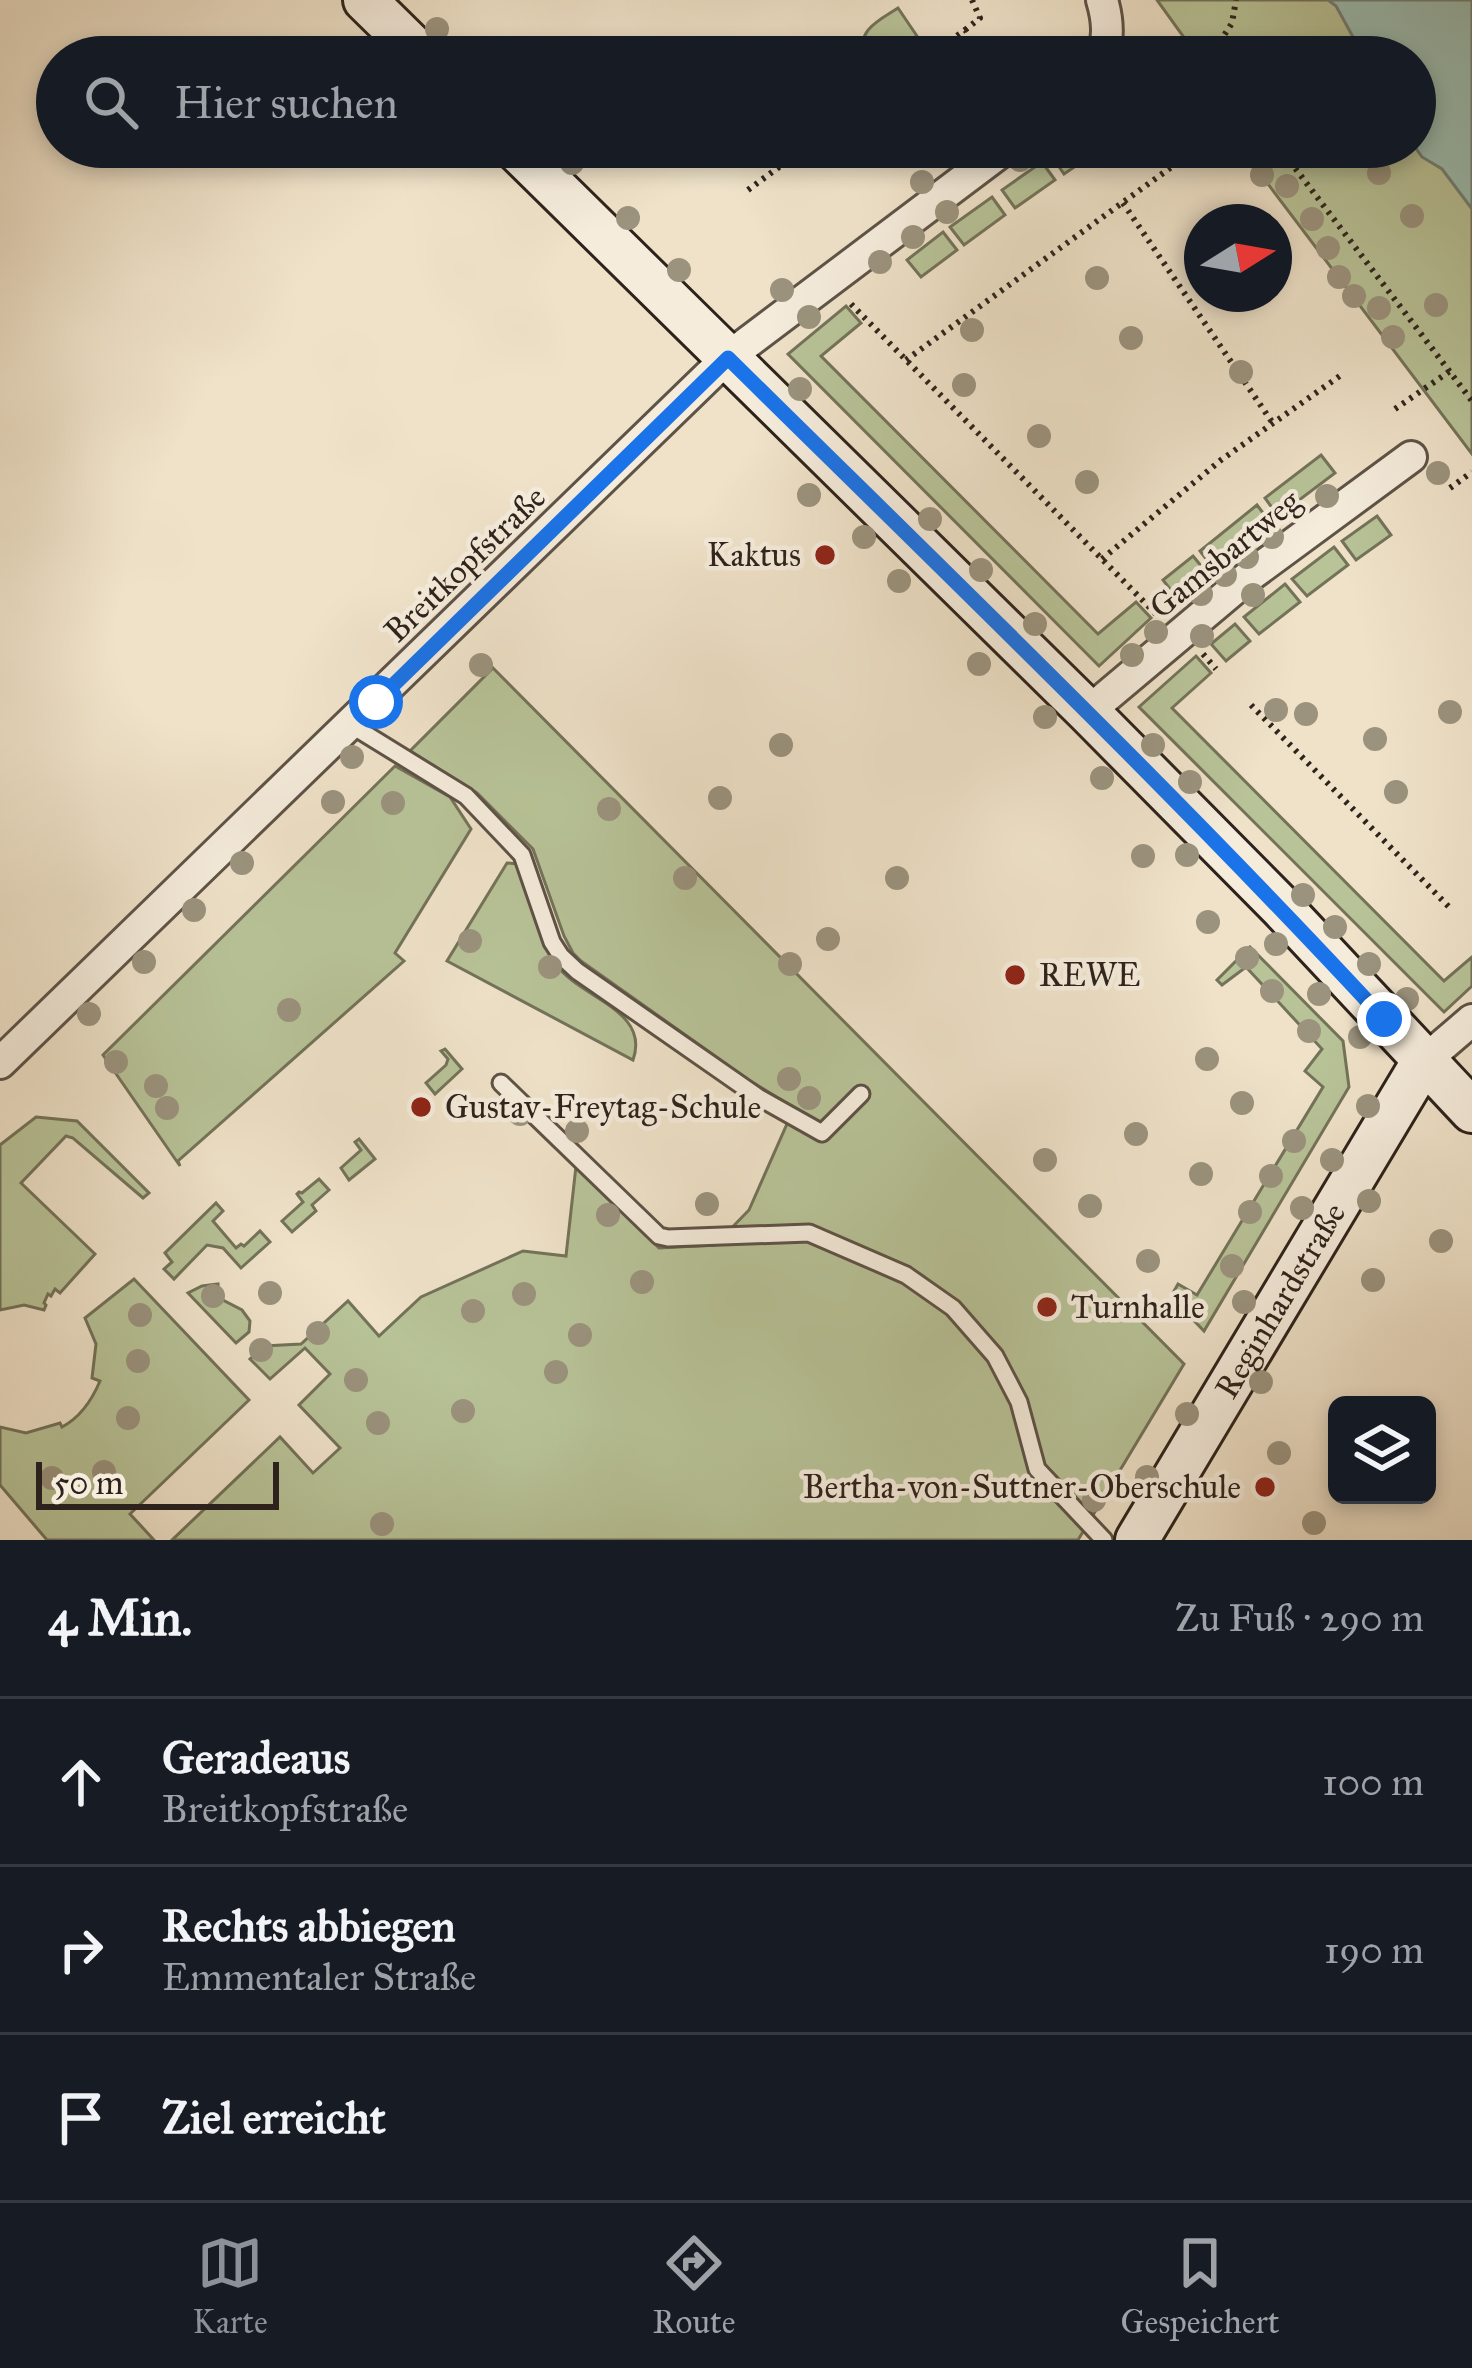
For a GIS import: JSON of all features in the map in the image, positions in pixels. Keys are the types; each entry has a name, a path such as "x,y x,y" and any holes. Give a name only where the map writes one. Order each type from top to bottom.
{"street":[{"path":"365,0 402,36"},
{"path":"1102,0 1107,36"},
{"path":"535,168 1088,712 1472,1111"},
{"name":"Breitkopfstraße","path":"4,1053 351,725 728,358 979,168"},
{"name":"Gamsbartweg","path":"1088,712 1252,574 1411,457"},
{"path":"1423,1062 1472,1020"},
{"name":"Reginhardstraße","path":"1137,1540 1423,1062"}],"lane":[{"path":"351,725 466,796 522,855 553,942 577,971 758,1097 822,1133 861,1094"},
{"path":"501,1083 659,1236 809,1233 906,1275 953,1308 995,1356 1019,1402 1037,1469 1103,1540"}],"path":[{"path":"961,36 980,18 972,0"},
{"path":"1224,36 1232,23 1236,0"},
{"path":"748,190 778,168"},
{"path":"906,360 1171,168"},
{"path":"1296,168 1472,400"},
{"path":"1123,203 1272,422"},
{"path":"848,300 1164,622"},
{"path":"1395,410 1450,371"},
{"path":"1102,559 1221,460 1344,373"},
{"path":"1450,488 1472,472"},
{"path":"1196,646 1216,669"},
{"path":"1250,705 1451,909"}],"green space":[{"path":"1157,0 1472,0 1472,454 1292,216 1292,204 1283,204 1256,168 1436,168 1436,36 1183,36"},
{"path":"898,8 917,36 865,36"},
{"path":"1033,168 1046,168 1055,180 1015,208 1002,190"},
{"path":"992,197 1005,215 964,245 950,227"},
{"path":"943,232 957,250 921,277 907,260"},
{"path":"846,306 861,323 821,356 1098,634 1136,602 1151,618 1099,666 788,354"},
{"path":"1321,455 1335,473 1278,516 1265,498"},
{"path":"1257,505 1270,522 1213,568 1200,551"},
{"path":"1377,516 1391,535 1356,560 1342,541"},
{"path":"1334,547 1348,565 1307,596 1292,579"},
{"path":"1193,556 1207,573 1177,598 1163,580"},
{"path":"1285,584 1300,602 1259,634 1244,617"},
{"path":"1235,624 1250,641 1226,661 1211,644"},
{"path":"1196,656 1211,673 1172,708 1444,981 1472,957 1472,986 1444,1012 1139,707"},
{"path":"493,668 1184,1364 1078,1540 172,1540 280,1437 313,1473 340,1448 299,1405 330,1374 305,1348 270,1379 250,1359 264,1346 301,1344 348,1301 379,1336 421,1297 523,1251 566,1256 576,1166 659,1248 715,1245 749,1210 794,1108 581,961 564,936 533,849 477,793 410,751"},
{"path":"395,766 450,797 471,829 395,953 404,961 178,1161 180,1166 103,1055"},
{"path":"507,863 518,864 538,928 555,963 632,1028 633,1060 447,961"},
{"path":"1250,947 1343,1041 1349,1087 1204,1331 1173,1293 1178,1284 1197,1295 1323,1087 1305,1071 1322,1049 1246,967 1222,985 1217,980"},
{"path":"445,1049 462,1069 435,1094 426,1083 446,1065 448,1059 441,1051"},
{"path":"36,1117 77,1121 149,1193 143,1198 66,1136 21,1183 95,1254 60,1293 55,1289 48,1294 44,1310 24,1305 0,1310 0,1145"},
{"path":"359,1139 375,1159 349,1180 341,1168 361,1150 355,1142"},
{"path":"319,1179 329,1190 312,1205 316,1211 292,1232 282,1221 303,1202 297,1194"},
{"path":"216,1203 223,1211 213,1221 236,1248 260,1231 270,1242 241,1268 223,1248 207,1245 174,1279 164,1269 172,1262 165,1253"},
{"path":"134,1279 249,1400 130,1514 154,1540 47,1540 0,1485 0,1427 26,1433 60,1423 62,1427 80,1413 100,1381 92,1378 96,1344 85,1318"},
{"path":"218,1284 219,1298 242,1310 250,1321 249,1332 236,1343 188,1293"}],"water":[{"path":"1328,0 1472,0 1472,209 1436,165 1436,36 1352,36"}],"place":[{"name":"Kaktus","path":"825,555"},
{"name":"REWE","path":"1015,975"},
{"name":"Gustav-Freytag-Schule","path":"421,1107"},
{"name":"Turnhalle","path":"1047,1307"},
{"name":"Bertha-von-Suttner-Oberschule","path":"1265,1487"}],"route":[{"path":"376,702 728,358 1072,696 1384,1019"}]}
